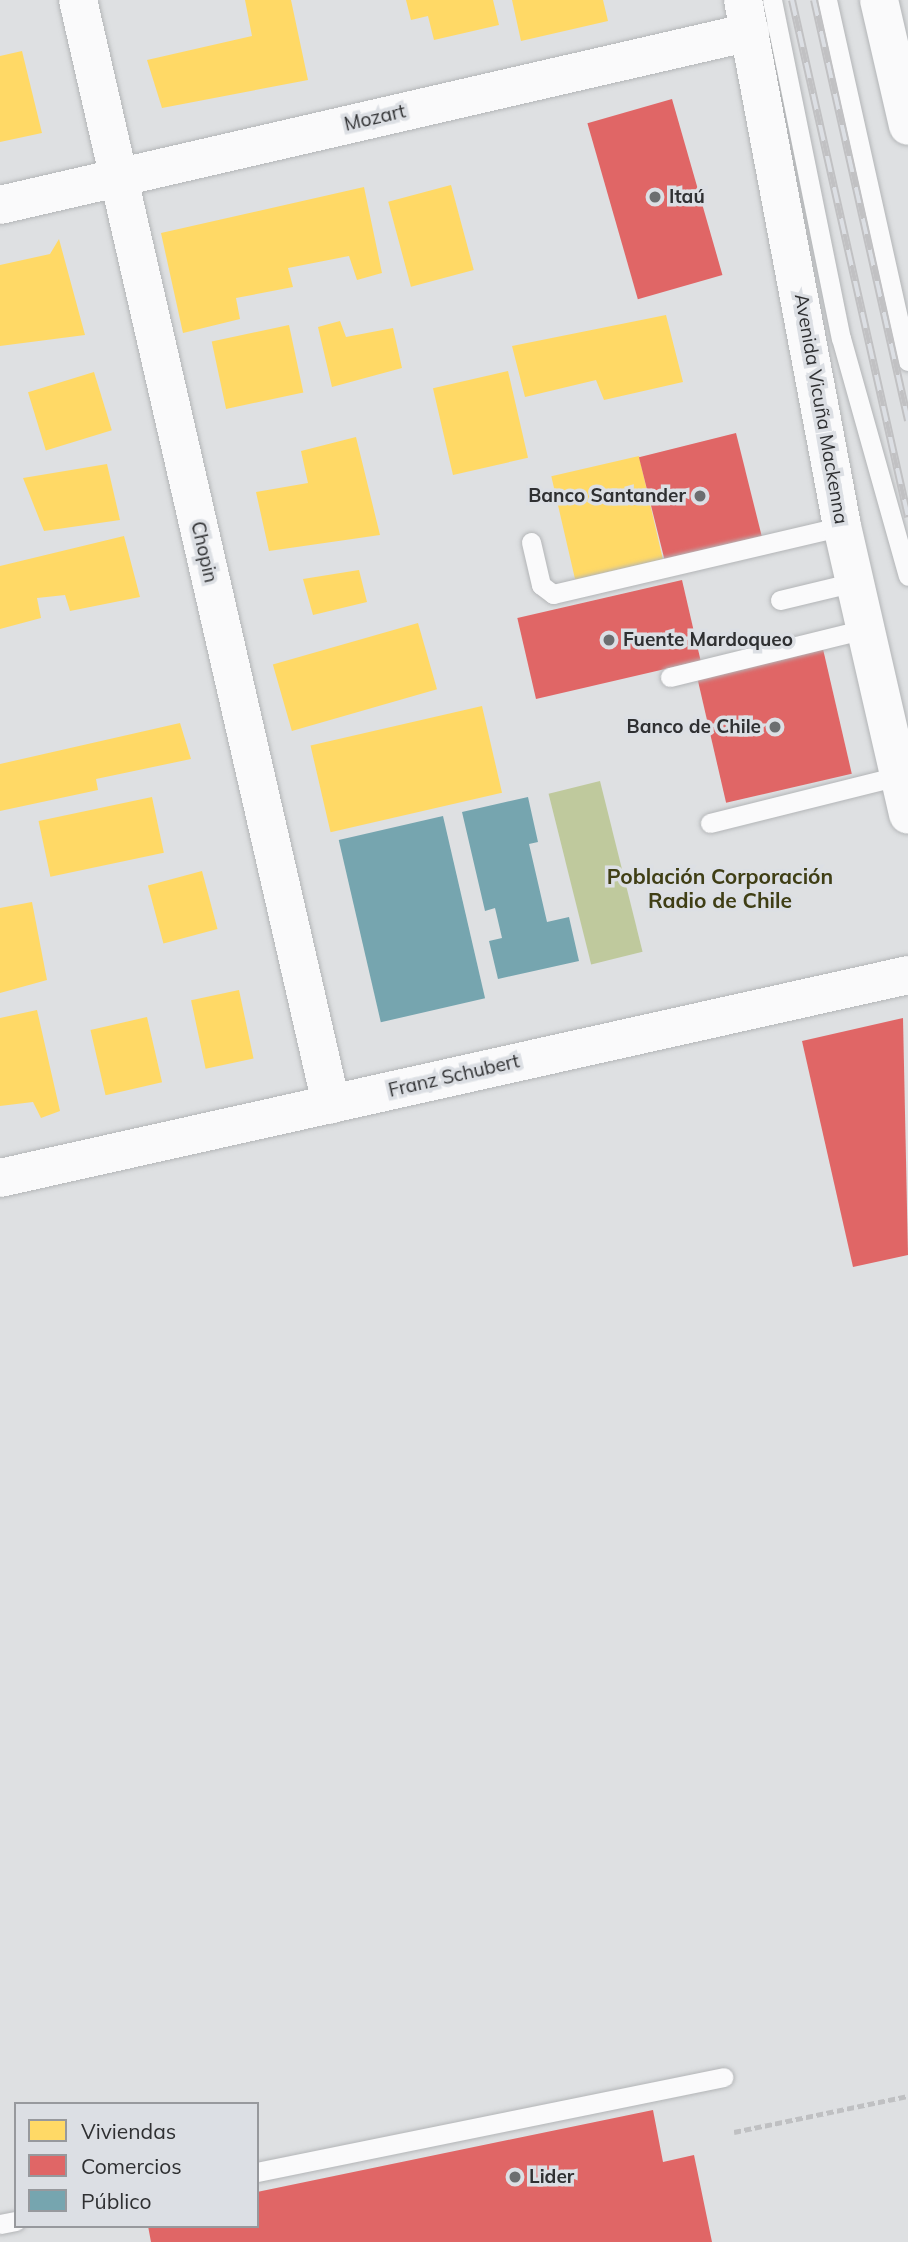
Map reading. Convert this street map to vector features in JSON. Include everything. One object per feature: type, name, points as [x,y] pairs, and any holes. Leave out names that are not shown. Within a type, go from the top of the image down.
[{"type":"street","name":"Chopin","points":[[78,0],[331,1104]]},
{"type":"street","points":[[879,0],[908,126]]},
{"type":"street","name":"Mozart","points":[[0,205],[747,16]]},
{"type":"street","name":"Avenida Vicuña Mackenna","points":[[747,16],[842,526],[908,815]]},
{"type":"street","name":"Franz Schubert","points":[[0,1178],[908,975]]},
{"type":"lane","points":[[772,0],[841,338],[908,576]]},
{"type":"lane","points":[[827,0],[908,361]]},
{"type":"lane","points":[[531,542],[541,585],[553,594],[842,526]]},
{"type":"lane","points":[[780,600],[855,582]]},
{"type":"lane","points":[[670,677],[865,629]]},
{"type":"lane","points":[[710,824],[899,776]]},
{"type":"lane","points":[[259,2172],[723,2077]]},
{"type":"path","points":[[734,2132],[908,2096]]},
{"type":"green space","points":[[600,781],[643,952],[591,965],[549,794]]},
{"type":"building: Viviendas","points":[[245,0],[291,0],[308,80],[162,108],[147,60],[252,36]]},
{"type":"building: Viviendas","points":[[406,0],[493,0],[499,25],[434,40],[428,16],[411,20]]},
{"type":"building: Viviendas","points":[[512,0],[603,0],[608,21],[521,41]]},
{"type":"building: Viviendas","points":[[22,51],[42,133],[0,142],[0,56]]},
{"type":"building: Viviendas","points":[[451,185],[474,270],[411,287],[388,202]]},
{"type":"building: Viviendas","points":[[364,187],[382,273],[357,280],[349,256],[288,268],[293,287],[236,298],[240,319],[183,333],[161,233]]},
{"type":"building: Viviendas","points":[[59,239],[85,335],[0,346],[0,265],[50,254]]},
{"type":"building: Viviendas","points":[[666,315],[683,382],[604,400],[596,380],[525,397],[512,346]]},
{"type":"building: Viviendas","points":[[340,321],[346,337],[393,328],[402,368],[332,387],[318,327]]},
{"type":"building: Viviendas","points":[[289,325],[303,392],[226,409],[212,341]]},
{"type":"building: Viviendas","points":[[508,371],[528,458],[453,475],[433,388]]},
{"type":"building: Viviendas","points":[[94,372],[112,430],[46,451],[28,392]]},
{"type":"building: Viviendas","points":[[356,437],[380,535],[269,551],[256,492],[308,483],[301,451]]},
{"type":"building: Viviendas","points":[[639,456],[663,559],[575,580],[551,476]]},
{"type":"building: Viviendas","points":[[107,464],[120,520],[44,531],[23,478]]},
{"type":"building: Viviendas","points":[[124,536],[140,597],[70,611],[65,595],[37,598],[41,618],[0,629],[0,566]]},
{"type":"building: Viviendas","points":[[359,570],[367,602],[313,615],[303,579]]},
{"type":"building: Viviendas","points":[[418,623],[437,689],[292,731],[273,665]]},
{"type":"building: Viviendas","points":[[482,706],[502,793],[331,832],[311,746]]},
{"type":"building: Viviendas","points":[[180,723],[191,759],[96,779],[98,790],[0,811],[0,764]]},
{"type":"building: Viviendas","points":[[152,797],[164,853],[50,877],[39,821]]},
{"type":"building: Viviendas","points":[[202,871],[218,929],[163,943],[148,885]]},
{"type":"building: Viviendas","points":[[32,902],[47,980],[0,993],[0,908]]},
{"type":"building: Viviendas","points":[[239,990],[254,1058],[206,1069],[191,1000]]},
{"type":"building: Viviendas","points":[[37,1010],[60,1111],[41,1118],[33,1102],[0,1106],[0,1018]]},
{"type":"building: Viviendas","points":[[147,1017],[162,1082],[106,1095],[90,1030]]},
{"type":"building: Comercios","name":"Itaú","points":[[672,99],[722,275],[638,299],[587,123]]},
{"type":"building: Comercios","name":"Banco Santander","points":[[736,433],[762,537],[665,561],[639,457]]},
{"type":"building: Comercios","name":"Fuente Mardoqueo","points":[[682,580],[701,661],[536,699],[517,618]]},
{"type":"building: Comercios","name":"Banco de Chile","points":[[823,649],[852,774],[726,803],[697,678]]},
{"type":"building: Comercios","points":[[903,1018],[908,1255],[853,1267],[802,1041]]},
{"type":"building: Comercios","name":"Lider","points":[[653,2110],[663,2162],[694,2155],[712,2242],[151,2242],[148,2228],[259,2228],[259,2192]]},
{"type":"building: Público","points":[[528,797],[538,842],[529,844],[547,922],[569,917],[579,961],[498,979],[489,941],[502,938],[495,908],[485,911],[462,812]]},
{"type":"building: Público","points":[[443,816],[485,998],[381,1022],[339,840]]},
{"type":"railway","points":[[792,0],[908,517]]},
{"type":"railway","points":[[814,0],[908,421]]},
{"type":"place","name":"Itaú","points":[[655,197]]},
{"type":"place","name":"Banco Santander","points":[[700,496]]},
{"type":"place","name":"Fuente Mardoqueo","points":[[609,640]]},
{"type":"place","name":"Banco de Chile","points":[[775,727]]},
{"type":"place","name":"Lider","points":[[515,2177]]},
{"type":"district","name":"Población Corporación Radio de Chile","points":[[720,888]]}]
